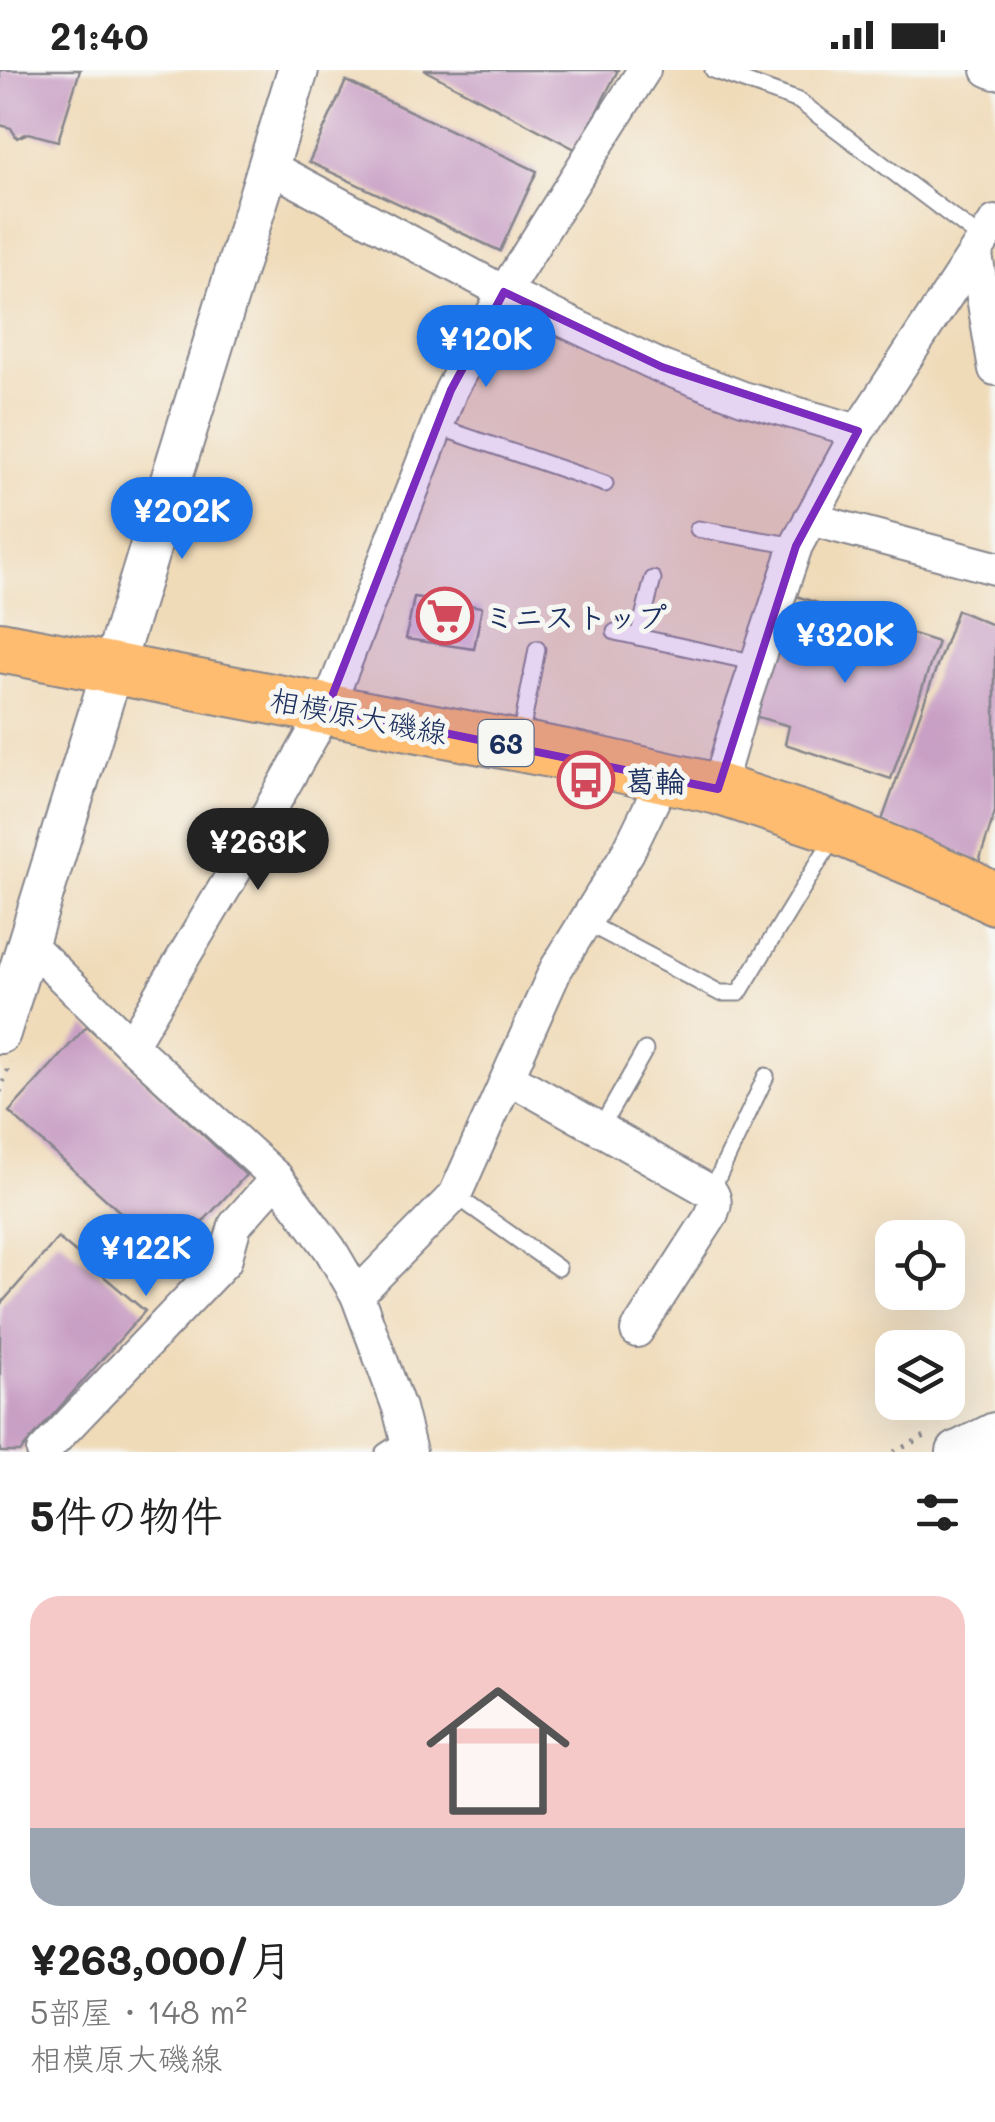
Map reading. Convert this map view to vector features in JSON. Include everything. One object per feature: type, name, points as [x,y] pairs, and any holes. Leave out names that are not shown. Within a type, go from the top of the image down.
[{"type":"main road","name":"相模原大磯線","points":[[0,648],[518,746],[718,789],[839,830],[995,898]]},
{"type":"street","points":[[0,1033],[298,70]]},
{"type":"street","points":[[132,1045],[327,709],[451,390],[504,292],[644,70]]},
{"type":"street","points":[[988,70],[995,74]]},
{"type":"street","points":[[268,166],[504,292],[662,367],[743,398],[858,431]]},
{"type":"street","points":[[987,240],[995,369]]},
{"type":"street","points":[[718,789],[803,533],[858,431],[987,240]]},
{"type":"street","points":[[803,533],[995,568]]},
{"type":"street","points":[[357,1295],[455,1195],[556,969],[628,852],[664,778]]},
{"type":"street","points":[[28,944],[277,1178],[330,1248],[357,1295],[399,1408],[400,1447]]},
{"type":"street","points":[[508,1077],[712,1192],[716,1203],[711,1216],[637,1331]]},
{"type":"street","points":[[44,1452],[225,1262],[235,1225],[277,1178]]},
{"type":"street","points":[[957,1452],[995,1432]]},
{"type":"lane","points":[[712,70],[799,101],[987,240]]},
{"type":"lane","points":[[436,426],[605,484]]},
{"type":"lane","points":[[698,530],[803,533]]},
{"type":"lane","points":[[638,637],[652,579]]},
{"type":"lane","points":[[615,632],[757,664]]},
{"type":"lane","points":[[518,746],[537,650]]},
{"type":"lane","points":[[585,922],[720,992],[739,993],[839,830]]},
{"type":"lane","points":[[600,1129],[645,1050]]},
{"type":"lane","points":[[712,1192],[766,1076]]},
{"type":"lane","points":[[455,1195],[558,1268]]},
{"type":"highlighted area","points":[[504,292],[662,367],[858,431],[796,546],[718,789],[327,709],[451,390]]},
{"type":"building","points":[[0,70],[80,70],[58,141],[28,133],[17,138],[11,128],[0,125]]},
{"type":"building","points":[[424,70],[618,70],[577,150]]},
{"type":"building","points":[[346,81],[537,171],[500,251],[309,162]]},
{"type":"building","points":[[793,595],[938,642],[891,779],[785,744],[789,726],[754,716]]},
{"type":"building","points":[[414,597],[482,607],[474,649],[406,639]]},
{"type":"building","points":[[957,610],[995,626],[995,812],[979,862],[881,823]]},
{"type":"building","points":[[87,1026],[246,1175],[170,1257],[9,1112]]},
{"type":"building","points":[[58,1238],[145,1311],[20,1452],[0,1452],[0,1305]]},
{"type":"place","name":"ミニストップ","points":[[445,616]]},
{"type":"place","name":"葛輪","points":[[586,780]]}]
